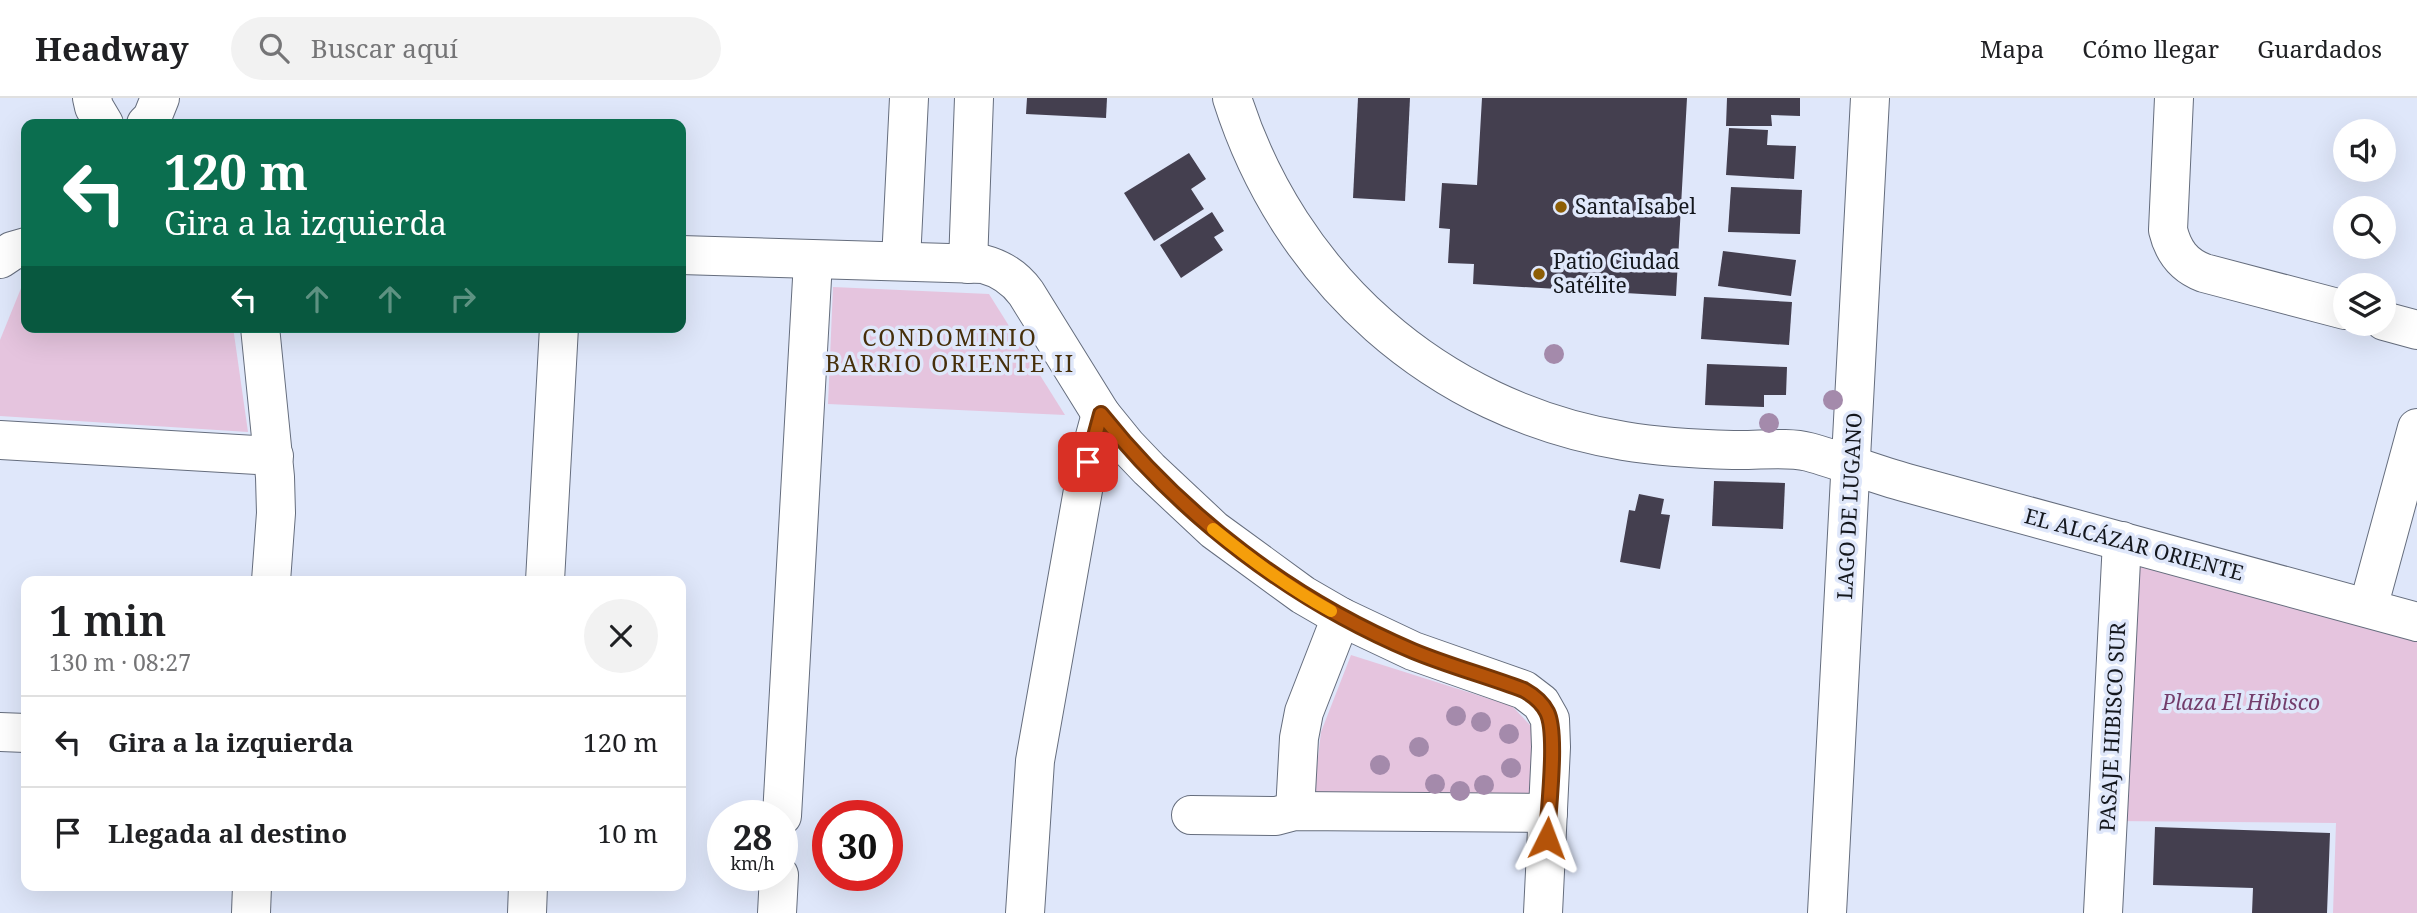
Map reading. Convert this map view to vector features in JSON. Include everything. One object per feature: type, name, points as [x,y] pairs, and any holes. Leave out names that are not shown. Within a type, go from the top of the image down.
[{"type":"street","points":[[92,98],[101,119]]},
{"type":"street","points":[[151,119],[160,98]]},
{"type":"street","points":[[901,261],[909,98]]},
{"type":"street","points":[[968,264],[974,98]]},
{"type":"street","name":"EL ALCÁZAR ORIENTE","points":[[1232,98],[1263,178],[1283,214],[1336,286],[1369,319],[1400,344],[1475,391],[1515,409],[1588,433],[1670,446],[1804,451],[1904,482],[2417,621]]},
{"type":"street","name":"LAGO DE LUGANO","points":[[1827,913],[1870,98]]},
{"type":"street","points":[[2174,98],[2168,230],[2177,254],[2193,269],[2204,273],[2333,307]]},
{"type":"street","points":[[0,260],[21,248]]},
{"type":"street","points":[[686,255],[968,264],[995,267],[1005,272],[1020,285],[1101,414],[1149,469],[1214,530],[1303,595],[1341,617],[1413,651],[1524,690],[1533,695],[1547,711],[1551,747],[1543,913]]},
{"type":"street","points":[[783,800],[813,261]]},
{"type":"street","points":[[2396,324],[2417,330]]},
{"type":"street","points":[[261,333],[274,456],[276,513],[271,576]]},
{"type":"street","points":[[545,576],[559,333]]},
{"type":"street","points":[[1025,913],[1035,761],[1088,462],[1101,414]]},
{"type":"street","points":[[2368,608],[2417,428]]},
{"type":"street","points":[[0,440],[274,456]]},
{"type":"street","name":"PASAJE HIBISCO SUR","points":[[2103,913],[2122,541]]},
{"type":"street","points":[[1295,811],[1299,738],[1304,712],[1341,617]]},
{"type":"street","points":[[0,732],[21,733]]},
{"type":"street","points":[[1191,815],[1276,816],[1295,811],[1548,813]]},
{"type":"street","points":[[251,913],[252,891]]},
{"type":"street","points":[[527,913],[528,891]]},
{"type":"street","points":[[777,913],[778,891]]},
{"type":"green space","points":[[833,287],[989,294],[1065,415],[828,404]]},
{"type":"green space","points":[[21,288],[21,333],[234,333],[248,432],[0,416],[0,340]]},
{"type":"green space","name":"Plaza El Hibisco","points":[[2130,553],[2417,629],[2417,913],[2333,913],[2336,823],[2113,821]]},
{"type":"green space","points":[[1351,655],[1512,706],[1531,726],[1534,802],[1313,800],[1321,732]]},
{"type":"building","points":[[1027,98],[1107,98],[1106,118],[1026,114]]},
{"type":"building","points":[[1358,98],[1410,98],[1405,201],[1353,198]]},
{"type":"building","name":"Santa Isabel","points":[[1482,98],[1687,98],[1676,296],[1473,284],[1474,264],[1448,263],[1450,229],[1439,228],[1442,183],[1477,185]]},
{"type":"building","points":[[1727,98],[1800,98],[1800,116],[1771,115],[1772,126],[1726,126]]},
{"type":"building","points":[[1729,128],[1768,130],[1767,145],[1796,146],[1794,179],[1726,175]]},
{"type":"building","points":[[1189,153],[1206,179],[1191,189],[1204,209],[1154,241],[1124,193]]},
{"type":"building","points":[[1731,187],[1802,190],[1800,234],[1728,232]]},
{"type":"building","points":[[1212,212],[1224,231],[1214,237],[1223,250],[1181,278],[1160,245]]},
{"type":"building","points":[[1723,251],[1796,260],[1791,296],[1718,286]]},
{"type":"building","points":[[1704,297],[1792,302],[1789,345],[1701,339]]},
{"type":"building","points":[[1707,364],[1787,367],[1786,395],[1764,395],[1764,407],[1705,405]]},
{"type":"building","points":[[1714,481],[1785,483],[1783,529],[1712,526]]},
{"type":"building","points":[[1639,494],[1664,499],[1661,514],[1670,515],[1660,569],[1620,562],[1629,510],[1635,511]]},
{"type":"building","points":[[2155,827],[2330,833],[2327,913],[2252,913],[2253,888],[2153,885]]},
{"type":"slow traffic","points":[[1213,529],[1258,564],[1331,611]]},
{"type":"place","name":"Santa Isabel","points":[[1561,207]]},
{"type":"place","name":"Patio Ciudad Satélite","points":[[1539,274]]},
{"type":"district","name":"CONDOMINIO BARRIO ORIENTE II","points":[[950,351]]},
{"type":"route","points":[[1088,462],[1101,414],[1149,469],[1214,530],[1303,595],[1341,617],[1413,651],[1533,695],[1547,711],[1550,719],[1547,838]]}]
